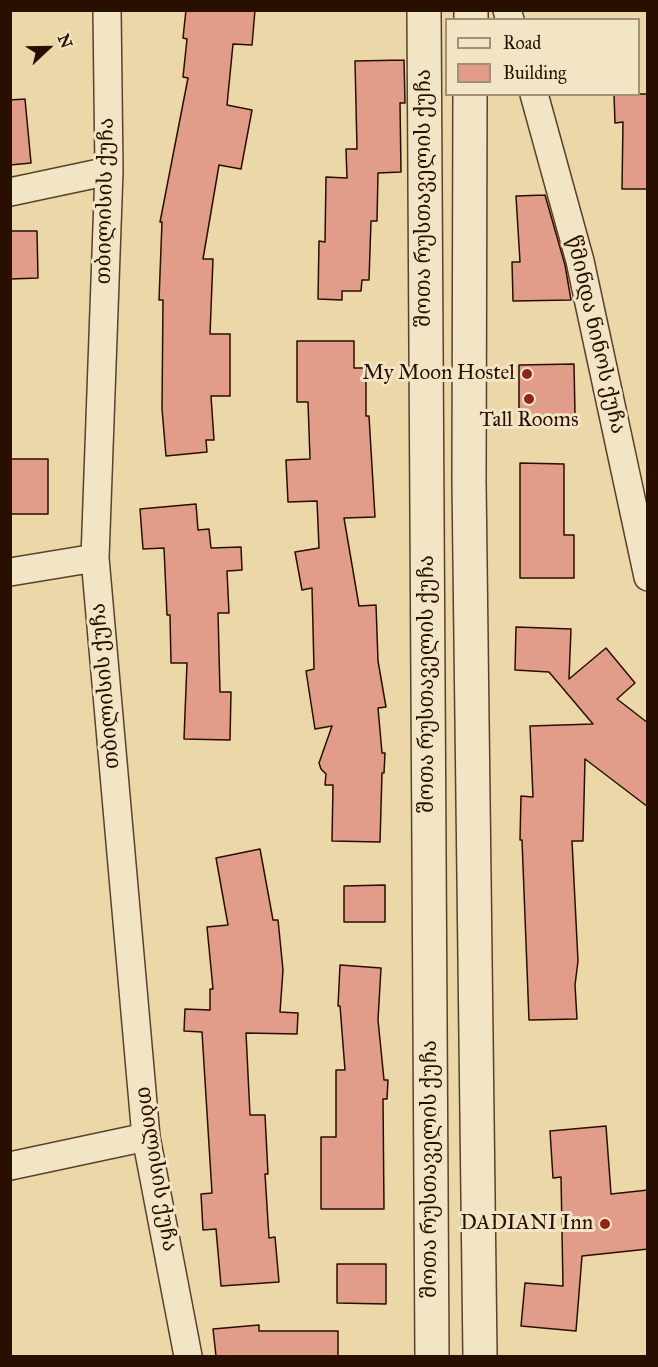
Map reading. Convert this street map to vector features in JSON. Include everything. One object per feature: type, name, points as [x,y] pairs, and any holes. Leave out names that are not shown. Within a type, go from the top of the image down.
[{"type":"street","name":"თბილისის ქუჩა","points":[[107,10],[109,171],[95,558],[146,1137],[188,1356]]},
{"type":"street","name":"შოთა რუსთაველის ქუჩა","points":[[424,10],[432,1356]]},
{"type":"street","name":"შოთა რუსთაველის ქუჩა","points":[[470,96],[468,481],[480,1356]]},
{"type":"street","name":"წმინდა ნინოს ქუჩა","points":[[535,96],[580,261],[648,577]]},
{"type":"street","points":[[10,192],[109,171]]},
{"type":"street","points":[[10,572],[95,558]]},
{"type":"street","points":[[10,1166],[146,1137]]},
{"type":"building","points":[[186,10],[255,10],[252,45],[233,44],[227,105],[252,110],[241,169],[219,165],[203,259],[213,259],[210,334],[230,334],[230,396],[211,396],[214,440],[206,440],[207,452],[166,456],[162,409],[163,300],[159,300],[162,222],[160,222],[188,78],[183,77],[187,39],[183,38]]},
{"type":"building","points":[[404,60],[405,103],[400,103],[401,172],[378,173],[377,221],[371,221],[369,280],[362,280],[361,291],[342,291],[342,300],[318,299],[319,241],[325,242],[326,177],[347,178],[346,149],[357,149],[355,61]]},
{"type":"building","points":[[648,94],[648,189],[622,189],[623,122],[615,123],[614,96]]},
{"type":"building","points":[[25,99],[31,163],[10,165],[10,100]]},
{"type":"building","points":[[545,195],[565,265],[571,300],[513,301],[512,262],[520,262],[516,196]]},
{"type":"building","points":[[10,231],[37,231],[38,278],[10,279]]},
{"type":"building","points":[[297,341],[354,341],[354,368],[366,368],[366,416],[369,416],[375,517],[344,518],[359,606],[376,605],[378,661],[386,707],[378,708],[382,753],[385,753],[384,773],[382,773],[380,842],[332,841],[333,785],[325,785],[326,774],[319,763],[332,726],[315,729],[306,671],[314,669],[312,588],[302,590],[295,552],[319,548],[317,501],[288,502],[286,460],[310,459],[308,402],[297,402]]},
{"type":"building","points":[[574,364],[575,415],[519,416],[519,365]]},
{"type":"building","points":[[10,459],[48,459],[48,514],[10,514]]},
{"type":"building","points":[[520,463],[564,464],[564,535],[574,535],[574,578],[520,578]]},
{"type":"building","points":[[196,504],[198,530],[209,529],[211,548],[241,547],[242,570],[227,571],[229,613],[218,613],[220,692],[231,692],[230,740],[184,739],[187,663],[171,663],[170,615],[167,615],[164,548],[143,549],[140,509]]},
{"type":"building","points":[[516,627],[571,629],[569,679],[606,648],[635,683],[617,699],[648,723],[648,807],[585,759],[583,841],[572,841],[578,961],[575,985],[577,1019],[529,1020],[522,840],[520,840],[521,796],[533,797],[530,726],[593,724],[549,672],[515,670]]},
{"type":"building","points":[[260,849],[273,920],[278,920],[283,970],[280,1012],[298,1013],[297,1034],[246,1033],[250,1115],[265,1115],[268,1174],[265,1174],[269,1238],[275,1237],[279,1282],[221,1286],[216,1229],[203,1230],[201,1194],[212,1193],[202,1032],[184,1031],[185,1009],[210,1010],[210,989],[213,989],[207,927],[228,925],[216,858]]},
{"type":"building","points":[[385,885],[385,922],[344,922],[344,886]]},
{"type":"building","points":[[340,965],[381,968],[378,1020],[384,1080],[388,1080],[387,1099],[383,1099],[384,1209],[321,1209],[321,1137],[336,1137],[336,1070],[345,1070],[340,1006],[338,1006]]},
{"type":"building","points":[[606,1126],[611,1194],[648,1190],[648,1249],[582,1256],[576,1331],[521,1326],[525,1283],[563,1286],[561,1177],[553,1178],[550,1131]]},
{"type":"building","points":[[337,1264],[386,1264],[386,1304],[337,1303]]},
{"type":"building","points":[[259,1325],[259,1331],[338,1331],[338,1356],[216,1356],[213,1329]]},
{"type":"place","name":"My Moon Hostel","points":[[527,374]]},
{"type":"place","name":"Tall Rooms","points":[[529,399]]},
{"type":"place","name":"DADIANI Inn","points":[[605,1224]]}]
